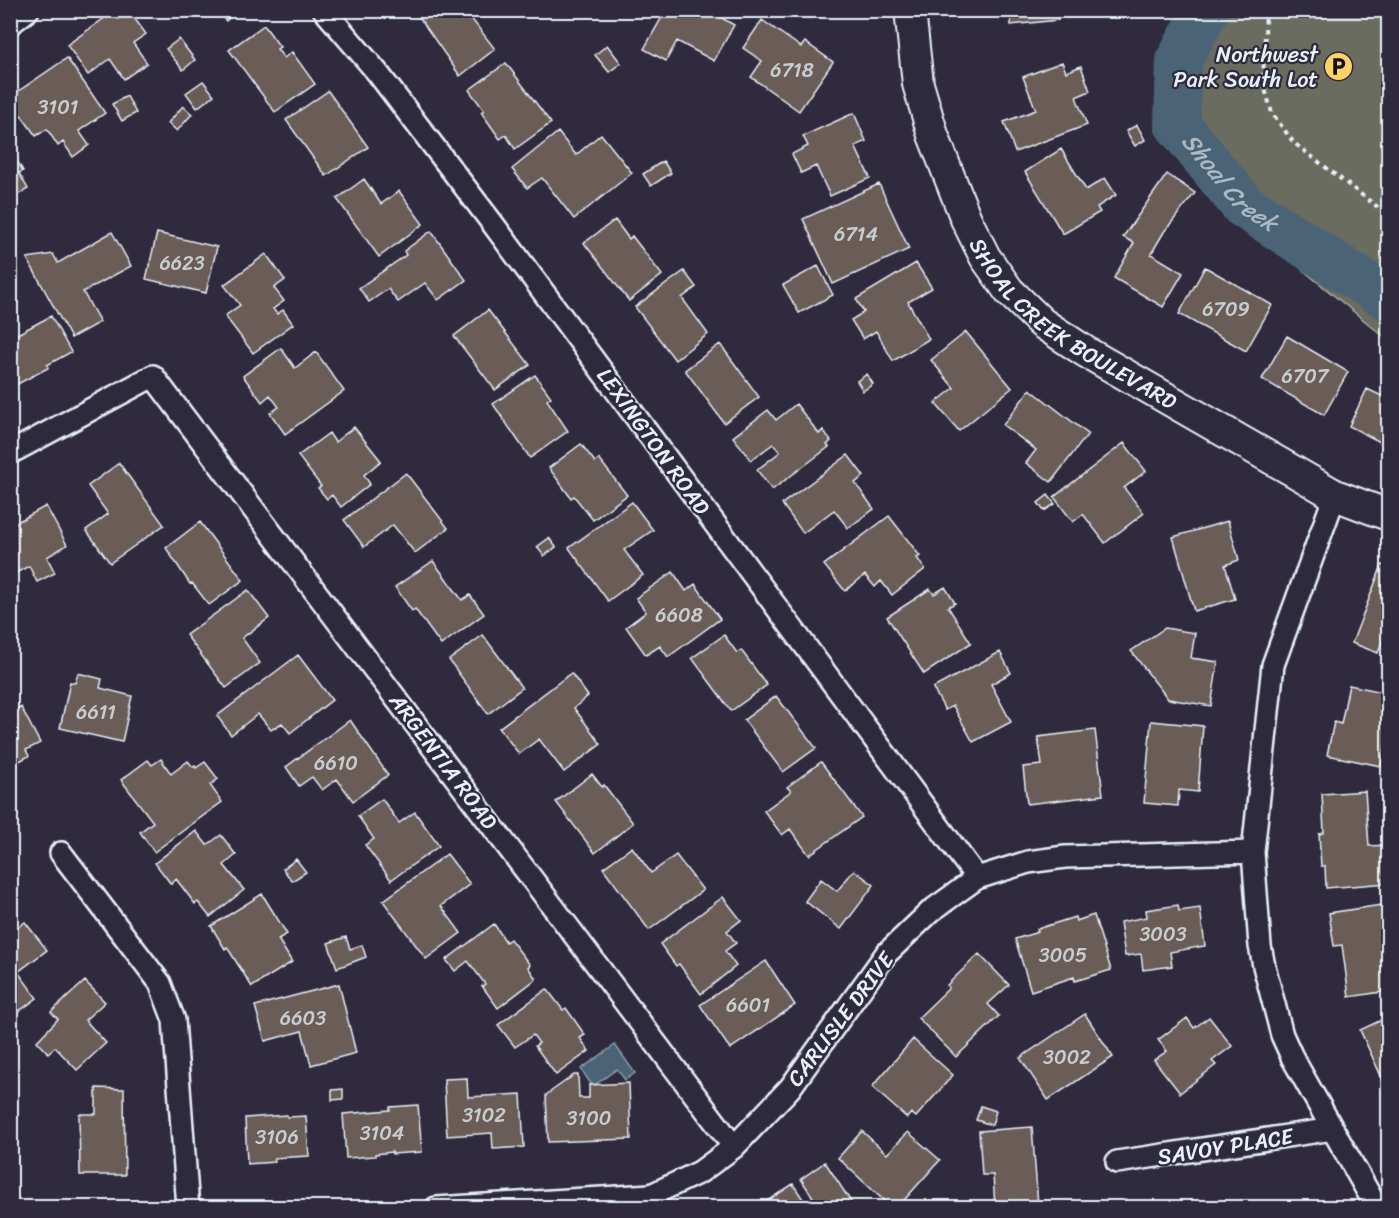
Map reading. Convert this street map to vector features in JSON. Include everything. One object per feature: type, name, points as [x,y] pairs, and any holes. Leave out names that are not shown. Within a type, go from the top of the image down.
[{"type":"street","points":[[10,24],[28,10]]},
{"type":"street","name":"LEXINGTON ROAD","points":[[324,10],[377,72],[493,224],[977,878]]},
{"type":"street","name":"SHOAL CREEK BOULEVARD","points":[[910,10],[918,84],[933,135],[966,219],[980,247],[1009,291],[1042,323],[1086,352],[1335,495],[1389,514]]},
{"type":"street","name":"ARGENTIA ROAD","points":[[10,453],[153,376],[734,1147]]},
{"type":"street","points":[[1335,495],[1273,665],[1253,852],[1260,946],[1274,1011],[1292,1057],[1377,1208]]},
{"type":"street","points":[[61,852],[160,983],[174,1020],[188,1208]]},
{"type":"street","name":"CARLISLE DRIVE","points":[[436,1208],[651,1194],[700,1172],[734,1147],[790,1088],[886,954],[931,911],[977,878],[1028,862],[1065,857],[1253,852]]},
{"type":"street","name":"SAVOY PLACE","points":[[1117,1162],[1333,1129]]},
{"type":"path","points":[[1266,10],[1263,82],[1272,113],[1294,142],[1389,215]]},
{"type":"green space","points":[[1180,11],[1388,11],[1388,340],[1224,205],[1156,101]]},
{"type":"water","points":[[615,1045],[635,1073],[625,1080],[617,1069],[596,1084],[591,1084],[581,1069]]},
{"type":"building","points":[[216,10],[238,10],[226,21]]},
{"type":"building","points":[[428,10],[459,10],[463,16],[467,13],[495,49],[460,76],[419,17]]},
{"type":"building","points":[[666,10],[708,10],[734,25],[714,61],[677,41],[666,61],[644,49]]},
{"type":"building","points":[[1010,10],[1057,10],[1058,20],[1011,25]]},
{"type":"building","points":[[129,11],[146,34],[133,43],[147,63],[124,79],[110,59],[88,75],[67,45],[113,12],[118,19]]},
{"type":"building","points":[[762,20],[801,47],[805,42],[833,62],[799,111],[751,77],[762,61],[743,48]]},
{"type":"building","points":[[264,25],[280,47],[277,49],[284,58],[292,52],[315,84],[275,112],[229,50]]},
{"type":"building","points":[[179,39],[195,60],[183,70],[166,49]]},
{"type":"building","points":[[607,45],[621,63],[609,72],[595,55]]},
{"type":"building","points":[[67,58],[105,113],[79,131],[89,145],[73,157],[63,142],[58,146],[47,129],[36,136],[10,100],[10,97]]},
{"type":"building","points":[[1062,62],[1066,72],[1081,66],[1090,91],[1076,97],[1087,125],[1015,152],[1004,122],[1036,110],[1023,77]]},
{"type":"building","points":[[506,63],[551,123],[515,149],[506,135],[500,139],[481,112],[484,110],[469,90]]},
{"type":"building","points":[[203,81],[214,95],[197,108],[186,93]]},
{"type":"building","points":[[328,91],[368,147],[326,176],[286,120]]},
{"type":"building","points":[[127,96],[136,113],[122,121],[112,104]]},
{"type":"building","points":[[183,106],[192,114],[177,131],[168,123]]},
{"type":"building","points":[[854,113],[866,141],[855,146],[870,178],[830,196],[816,166],[801,173],[792,154],[808,146],[803,136]]},
{"type":"building","points":[[1137,125],[1145,140],[1135,146],[1126,131]]},
{"type":"building","points":[[558,132],[576,155],[601,134],[632,173],[574,219],[542,178],[527,188],[512,169]]},
{"type":"building","points":[[10,149],[23,171],[19,173],[28,189],[10,199]]},
{"type":"building","points":[[1061,149],[1086,190],[1105,178],[1116,195],[1097,207],[1100,212],[1063,234],[1025,172]]},
{"type":"building","points":[[663,161],[671,173],[651,186],[643,174]]},
{"type":"building","points":[[1167,174],[1195,193],[1164,232],[1151,254],[1183,273],[1163,307],[1114,278],[1134,243],[1123,237]]},
{"type":"building","points":[[364,179],[381,204],[399,191],[423,224],[379,257],[337,199]]},
{"type":"building","points":[[879,184],[909,249],[833,284],[803,219]]},
{"type":"building","points":[[615,220],[629,239],[632,236],[662,275],[629,301],[584,243]]},
{"type":"building","points":[[431,231],[466,280],[438,300],[425,283],[398,302],[388,289],[369,302],[359,288],[406,255],[404,251]]},
{"type":"building","points":[[112,232],[131,266],[83,292],[100,322],[71,338],[27,258],[53,254],[58,263]]},
{"type":"building","points":[[157,233],[217,247],[206,293],[146,279]]},
{"type":"building","points":[[266,254],[285,280],[274,288],[284,301],[273,309],[277,314],[283,310],[293,324],[253,353],[225,316],[240,305],[224,285]]},
{"type":"building","points":[[916,263],[932,288],[908,302],[929,339],[893,361],[876,331],[863,339],[851,320],[864,312],[856,299]]},
{"type":"building","points":[[818,266],[833,295],[799,313],[783,285]]},
{"type":"building","points":[[1205,267],[1272,305],[1246,351],[1179,314]]},
{"type":"building","points":[[684,271],[696,287],[682,298],[708,334],[675,360],[635,307]]},
{"type":"building","points":[[488,310],[530,365],[495,390],[454,336]]},
{"type":"building","points":[[51,316],[71,352],[47,365],[48,368],[10,388],[10,338]]},
{"type":"building","points":[[966,332],[1012,388],[959,431],[935,403],[954,388],[931,360]]},
{"type":"building","points":[[1287,336],[1348,372],[1324,415],[1262,379]]},
{"type":"building","points":[[720,344],[759,397],[724,423],[685,370]]},
{"type":"building","points":[[281,348],[295,368],[316,352],[344,391],[285,434],[270,413],[279,407],[270,395],[262,402],[243,376]]},
{"type":"building","points":[[867,374],[873,384],[863,391],[857,381]]},
{"type":"building","points":[[535,375],[551,397],[547,400],[568,431],[530,458],[493,404]]},
{"type":"building","points":[[1388,388],[1388,446],[1349,426],[1367,389],[1384,397]]},
{"type":"building","points":[[1030,389],[1088,434],[1051,482],[1026,463],[1036,450],[1003,425]]},
{"type":"building","points":[[796,404],[819,434],[823,430],[831,441],[827,445],[829,447],[772,490],[757,470],[780,452],[773,444],[751,460],[733,437],[768,410],[776,420]]},
{"type":"building","points":[[354,427],[381,461],[364,475],[370,484],[341,507],[332,495],[327,499],[318,488],[321,486],[298,456],[329,433],[335,442]]},
{"type":"building","points":[[1124,443],[1146,471],[1124,488],[1144,513],[1105,543],[1083,514],[1073,522],[1054,497]]},
{"type":"building","points":[[581,444],[595,462],[599,459],[627,495],[593,520],[574,496],[571,498],[549,468]]},
{"type":"building","points":[[848,455],[864,476],[855,483],[874,509],[848,528],[834,510],[803,533],[782,504]]},
{"type":"building","points":[[119,463],[164,525],[110,563],[86,530],[108,514],[88,486]]},
{"type":"building","points":[[406,473],[448,528],[415,553],[393,525],[364,547],[344,520]]},
{"type":"building","points":[[1048,495],[1055,504],[1044,511],[1038,503]]},
{"type":"building","points":[[632,502],[653,530],[624,550],[643,575],[608,601],[569,548]]},
{"type":"building","points":[[46,506],[67,545],[47,557],[55,573],[37,582],[29,566],[10,576],[10,526]]},
{"type":"building","points":[[889,516],[920,556],[917,558],[925,569],[892,595],[881,581],[875,587],[865,575],[845,591],[824,565]]},
{"type":"building","points":[[1228,521],[1239,560],[1225,565],[1235,599],[1194,611],[1173,537]]},
{"type":"building","points":[[200,522],[243,580],[209,605],[192,583],[190,584],[166,548]]},
{"type":"building","points":[[549,538],[556,547],[544,556],[537,547]]},
{"type":"building","points":[[433,561],[462,600],[470,595],[484,614],[441,645],[415,609],[412,611],[395,587]]},
{"type":"building","points":[[1382,565],[1388,567],[1388,625],[1378,653],[1352,643]]},
{"type":"building","points":[[673,572],[686,591],[695,584],[720,619],[668,657],[660,646],[646,655],[626,627],[646,612],[636,598]]},
{"type":"building","points":[[945,587],[955,603],[948,607],[971,643],[924,674],[887,617],[930,589],[934,594]]},
{"type":"building","points":[[248,590],[269,618],[242,638],[260,663],[226,688],[186,635]]},
{"type":"building","points":[[1165,628],[1195,633],[1191,658],[1218,662],[1211,706],[1168,699],[1131,651]]},
{"type":"building","points":[[483,635],[522,688],[488,714],[449,660]]},
{"type":"building","points":[[724,635],[737,653],[741,650],[767,685],[731,711],[692,658]]},
{"type":"building","points":[[1000,652],[1011,673],[991,684],[1011,722],[973,742],[953,706],[945,710],[933,688]]},
{"type":"building","points":[[298,655],[332,700],[290,733],[282,723],[271,730],[258,714],[231,735],[217,716]]},
{"type":"building","points":[[78,673],[102,679],[100,688],[132,696],[122,742],[60,728],[70,682],[75,683]]},
{"type":"building","points":[[571,673],[588,696],[574,708],[601,744],[564,772],[539,739],[519,754],[499,728]]},
{"type":"building","points":[[1349,685],[1388,693],[1388,735],[1381,766],[1327,755],[1334,722],[1341,724]]},
{"type":"building","points":[[776,696],[816,748],[783,772],[744,720]]},
{"type":"building","points":[[21,707],[40,743],[26,750],[29,756],[10,766],[10,712]]},
{"type":"building","points":[[350,720],[388,775],[353,801],[337,779],[322,790],[312,777],[299,786],[286,767]]},
{"type":"building","points":[[1151,721],[1203,726],[1198,792],[1179,790],[1178,806],[1144,803]]},
{"type":"building","points":[[1095,730],[1103,795],[1027,804],[1023,767],[1042,765],[1038,737]]},
{"type":"building","points":[[161,759],[171,774],[188,761],[196,768],[205,762],[218,779],[210,785],[222,802],[154,852],[140,832],[153,822],[121,780],[148,760],[152,765]]},
{"type":"building","points":[[821,762],[862,817],[809,855],[790,829],[782,835],[764,811],[791,791],[787,787]]},
{"type":"building","points":[[592,774],[602,787],[604,785],[633,823],[595,853],[556,802]]},
{"type":"building","points":[[1365,791],[1369,846],[1388,845],[1388,883],[1326,888],[1325,866],[1321,866],[1319,834],[1324,833],[1322,794]]},
{"type":"building","points":[[382,799],[399,823],[415,812],[439,846],[391,880],[365,845],[374,839],[358,816]]},
{"type":"building","points":[[196,831],[207,845],[221,835],[236,855],[224,865],[244,890],[210,917],[198,902],[195,904],[176,879],[171,884],[155,863]]},
{"type":"building","points":[[632,847],[651,873],[676,855],[703,890],[649,930],[603,868]]},
{"type":"building","points":[[447,854],[470,884],[441,906],[461,933],[426,959],[383,901]]},
{"type":"building","points":[[296,859],[306,872],[292,881],[283,869]]},
{"type":"building","points":[[854,870],[874,885],[841,929],[805,901],[821,879],[837,891]]},
{"type":"building","points":[[262,894],[287,934],[278,939],[292,962],[252,987],[211,926]]},
{"type":"building","points":[[723,897],[741,920],[727,931],[736,943],[725,951],[736,966],[701,994],[679,964],[676,966],[660,944]]},
{"type":"building","points":[[1388,904],[1388,991],[1349,997],[1342,945],[1334,946],[1329,913]]},
{"type":"building","points":[[1178,905],[1179,911],[1200,908],[1205,946],[1170,952],[1172,966],[1143,970],[1141,954],[1125,956],[1120,922],[1147,917],[1146,910]]},
{"type":"building","points":[[1094,915],[1111,970],[1075,981],[1074,977],[1031,991],[1015,939],[1038,932],[1037,929],[1075,917],[1076,921]]},
{"type":"building","points":[[25,922],[47,950],[18,972],[37,998],[10,1018],[10,933]]},
{"type":"building","points":[[494,924],[506,942],[510,939],[530,965],[528,967],[536,979],[498,1008],[482,986],[485,984],[468,961],[455,971],[446,960]]},
{"type":"building","points":[[346,937],[350,949],[362,945],[366,957],[337,968],[328,943]]},
{"type":"building","points":[[979,954],[1009,985],[988,1004],[999,1016],[956,1057],[918,1018]]},
{"type":"building","points":[[766,961],[795,1005],[730,1049],[700,1005]]},
{"type":"building","points":[[85,981],[105,1002],[85,1020],[106,1043],[77,1070],[55,1047],[48,1053],[37,1041],[58,1019],[51,1012]]},
{"type":"building","points":[[339,984],[356,1053],[311,1065],[302,1031],[265,1041],[255,1006]]},
{"type":"building","points":[[547,989],[563,1010],[566,1008],[585,1035],[580,1038],[589,1051],[556,1075],[535,1046],[539,1043],[533,1035],[515,1047],[498,1025]]},
{"type":"building","points":[[1085,1014],[1113,1057],[1048,1100],[1020,1058]]},
{"type":"building","points":[[1209,1017],[1232,1046],[1212,1061],[1216,1065],[1180,1093],[1154,1060],[1167,1051],[1158,1040],[1187,1018],[1194,1028]]},
{"type":"building","points":[[1388,1017],[1388,1088],[1387,1089],[1360,1030]]},
{"type":"building","points":[[913,1039],[953,1075],[916,1117],[911,1113],[907,1118],[872,1087]]},
{"type":"building","points":[[574,1075],[578,1075],[579,1098],[589,1098],[589,1085],[629,1083],[631,1139],[548,1142],[546,1095]]},
{"type":"building","points":[[467,1078],[468,1097],[521,1094],[524,1147],[493,1149],[492,1133],[447,1136],[444,1079]]},
{"type":"building","points":[[96,1088],[124,1089],[125,1175],[80,1175],[79,1114],[96,1114]]},
{"type":"building","points":[[343,1089],[343,1099],[332,1100],[332,1090]]},
{"type":"building","points":[[418,1105],[422,1152],[392,1154],[392,1152],[346,1158],[343,1114]]},
{"type":"building","points":[[981,1106],[996,1111],[992,1125],[976,1120]]},
{"type":"building","points":[[287,1115],[287,1117],[306,1116],[309,1156],[274,1158],[275,1162],[247,1164],[245,1118]]},
{"type":"building","points":[[1032,1127],[1038,1205],[995,1208],[993,1175],[982,1175],[979,1131]]},
{"type":"building","points":[[862,1131],[887,1154],[908,1132],[940,1160],[897,1208],[892,1208],[838,1158]]},
{"type":"building","points":[[825,1162],[855,1208],[771,1208],[767,1201],[793,1184],[808,1207],[816,1202],[801,1179]]},
{"type":"waterway","name":"Shoal Creek","points":[[1206,10],[1179,60],[1177,124],[1243,205],[1388,298]]},
{"type":"place","name":"Northwest Park South Lot","points":[[1339,67]]}]
